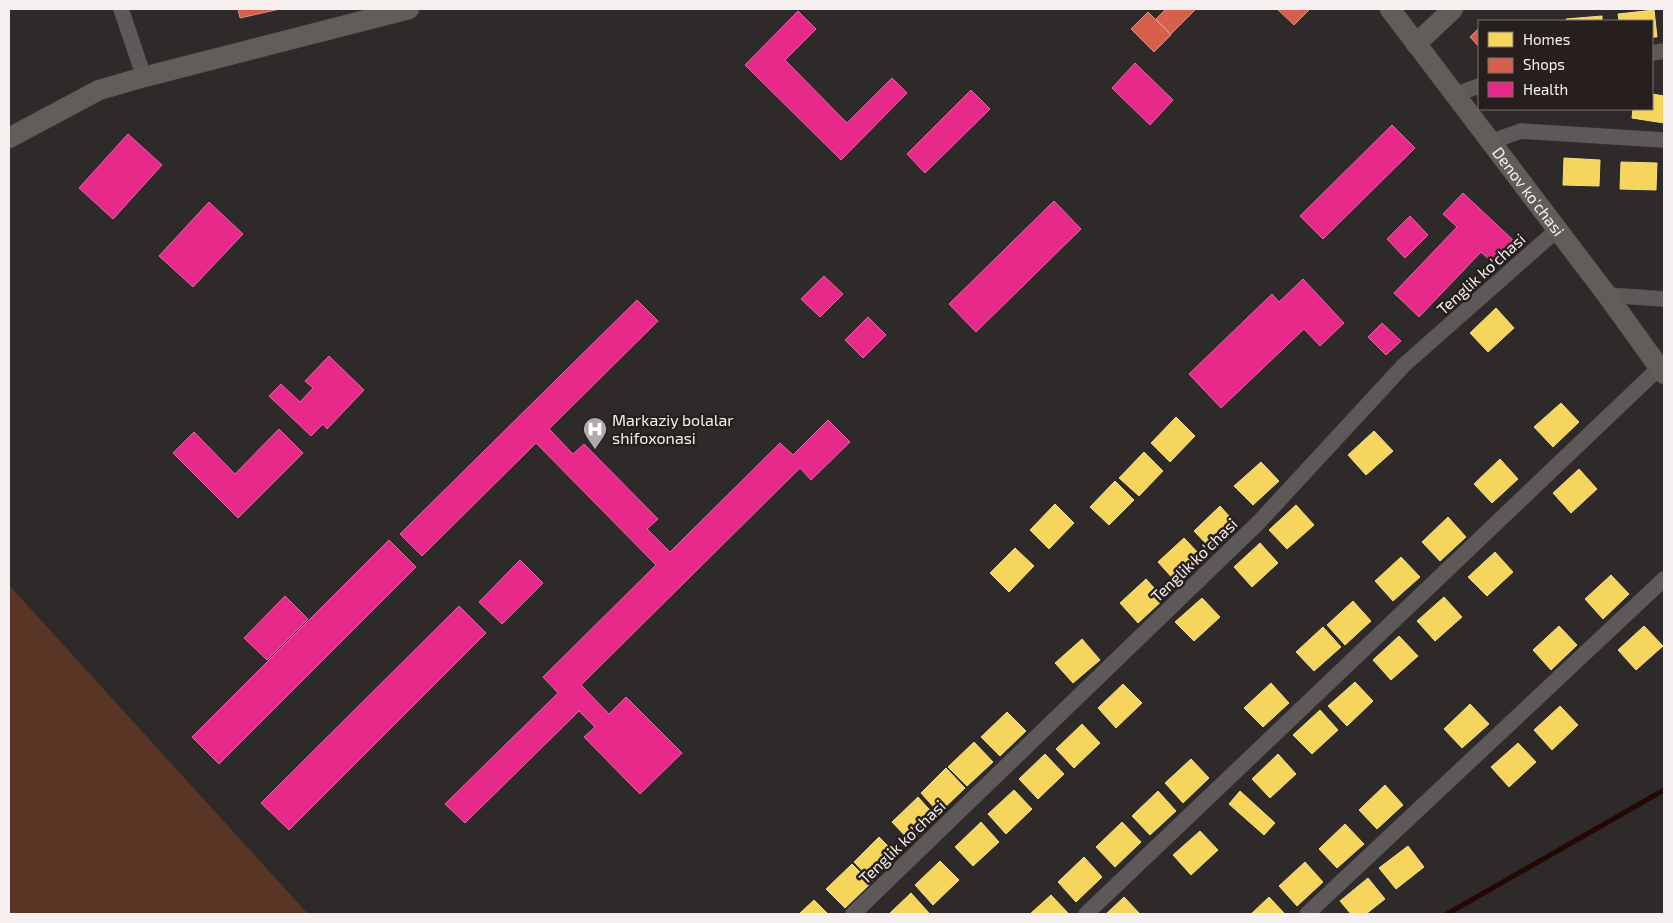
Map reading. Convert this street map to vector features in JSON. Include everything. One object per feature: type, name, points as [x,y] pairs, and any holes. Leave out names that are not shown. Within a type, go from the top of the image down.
[{"type":"street","points":[[121,9],[144,77]]},
{"type":"street","points":[[9,138],[99,90],[409,9]]},
{"type":"street","name":"Denov ko'chasi","points":[[1390,9],[1607,295],[1662,371]]},
{"type":"street","points":[[1416,44],[1452,9]]},
{"type":"street","points":[[1454,95],[1478,86]]},
{"type":"street","points":[[1490,142],[1521,131],[1664,140]]},
{"type":"street","name":"Tenglik ko'chasi","points":[[853,914],[1259,522],[1404,365],[1556,230]]},
{"type":"street","points":[[1607,295],[1664,299]]},
{"type":"street","points":[[1086,914],[1662,371]]},
{"type":"street","points":[[1307,914],[1664,579]]},
{"type":"shaded area","points":[[9,585],[308,914],[9,914]]},
{"type":"building: Homes","points":[[1654,10],[1657,37],[1653,37],[1653,20],[1619,20],[1618,14]]},
{"type":"building: Homes","points":[[1602,16],[1602,20],[1566,19]]},
{"type":"building: Homes","points":[[1653,94],[1664,96],[1664,123],[1632,118],[1633,110],[1653,110]]},
{"type":"building: Homes","points":[[1564,158],[1600,160],[1599,186],[1563,185]]},
{"type":"building: Homes","points":[[1621,162],[1657,163],[1656,190],[1620,189]]},
{"type":"building: Homes","points":[[1496,308],[1514,328],[1488,352],[1470,333]]},
{"type":"building: Homes","points":[[1561,403],[1579,422],[1553,447],[1534,427]]},
{"type":"building: Homes","points":[[1176,417],[1195,436],[1170,462],[1151,443]]},
{"type":"building: Homes","points":[[1374,431],[1393,451],[1366,475],[1348,455]]},
{"type":"building: Homes","points":[[1144,452],[1163,471],[1139,496],[1119,478]]},
{"type":"building: Homes","points":[[1500,459],[1518,479],[1492,503],[1474,484]]},
{"type":"building: Homes","points":[[1261,462],[1279,481],[1253,505],[1234,486]]},
{"type":"building: Homes","points":[[1579,469],[1597,489],[1571,513],[1553,493]]},
{"type":"building: Homes","points":[[1115,481],[1134,500],[1109,525],[1090,507]]},
{"type":"building: Homes","points":[[1055,504],[1074,523],[1049,549],[1030,530]]},
{"type":"building: Homes","points":[[1296,505],[1314,525],[1287,549],[1269,530]]},
{"type":"building: Homes","points":[[1220,506],[1238,526],[1212,550],[1194,531]]},
{"type":"building: Homes","points":[[1448,517],[1466,537],[1440,561],[1422,542]]},
{"type":"building: Homes","points":[[1184,538],[1202,557],[1176,582],[1158,562]]},
{"type":"building: Homes","points":[[1260,543],[1278,563],[1252,587],[1234,567]]},
{"type":"building: Homes","points":[[1015,548],[1034,566],[1009,592],[990,573]]},
{"type":"building: Homes","points":[[1495,552],[1513,572],[1487,596],[1468,577]]},
{"type":"building: Homes","points":[[1401,557],[1420,577],[1393,601],[1375,581]]},
{"type":"building: Homes","points":[[1611,575],[1629,594],[1603,619],[1585,599]]},
{"type":"building: Homes","points":[[1146,579],[1164,599],[1138,623],[1120,603]]},
{"type":"building: Homes","points":[[1444,597],[1462,617],[1435,641],[1417,621]]},
{"type":"building: Homes","points":[[1202,598],[1220,617],[1194,641],[1175,622]]},
{"type":"building: Homes","points":[[1353,601],[1371,621],[1345,645],[1327,625]]},
{"type":"building: Homes","points":[[1559,626],[1577,645],[1551,670],[1533,650]]},
{"type":"building: Homes","points":[[1644,626],[1663,646],[1636,670],[1618,650]]},
{"type":"building: Homes","points":[[1323,627],[1341,647],[1314,671],[1296,652]]},
{"type":"building: Homes","points":[[1399,636],[1418,656],[1391,680],[1373,660]]},
{"type":"building: Homes","points":[[1082,639],[1100,660],[1073,683],[1055,663]]},
{"type":"building: Homes","points":[[1355,682],[1373,701],[1347,726],[1328,706]]},
{"type":"building: Homes","points":[[1271,683],[1289,703],[1263,727],[1244,708]]},
{"type":"building: Homes","points":[[1123,684],[1142,703],[1116,728],[1098,708]]},
{"type":"building: Homes","points":[[1470,704],[1489,724],[1462,748],[1444,729]]},
{"type":"building: Homes","points":[[1560,706],[1578,725],[1552,750],[1534,730]]},
{"type":"building: Homes","points":[[1320,710],[1338,730],[1312,754],[1293,735]]},
{"type":"building: Homes","points":[[1007,712],[1026,731],[1000,756],[981,737]]},
{"type":"building: Homes","points":[[1082,724],[1100,743],[1074,768],[1056,749]]},
{"type":"building: Homes","points":[[974,742],[993,762],[967,786],[948,767]]},
{"type":"building: Homes","points":[[1518,743],[1536,762],[1509,787],[1491,767]]},
{"type":"building: Homes","points":[[1045,754],[1064,774],[1038,799],[1019,779]]},
{"type":"building: Homes","points":[[1278,754],[1296,774],[1270,798],[1252,779]]},
{"type":"building: Homes","points":[[1191,759],[1209,778],[1183,803],[1165,783]]},
{"type":"building: Homes","points":[[946,768],[965,788],[939,813],[921,793]]},
{"type":"building: Homes","points":[[1385,785],[1403,805],[1377,829],[1359,810]]},
{"type":"building: Homes","points":[[1014,790],[1032,809],[1006,834],[988,814]]},
{"type":"building: Homes","points":[[1158,791],[1176,811],[1150,835],[1132,816]]},
{"type":"building: Homes","points":[[1240,791],[1275,823],[1264,835],[1229,804]]},
{"type":"building: Homes","points":[[918,797],[936,817],[910,841],[892,822]]},
{"type":"building: Homes","points":[[981,822],[999,842],[973,866],[955,847]]},
{"type":"building: Homes","points":[[1122,822],[1141,842],[1115,867],[1096,847]]},
{"type":"building: Homes","points":[[1345,824],[1364,844],[1337,868],[1319,849]]},
{"type":"building: Homes","points":[[1200,831],[1218,850],[1191,875],[1173,855]]},
{"type":"building: Homes","points":[[879,837],[898,856],[872,881],[854,862]]},
{"type":"building: Homes","points":[[1408,846],[1424,867],[1396,889],[1379,868]]},
{"type":"building: Homes","points":[[1084,857],[1102,877],[1076,902],[1058,882]]},
{"type":"building: Homes","points":[[940,861],[959,880],[933,905],[915,885]]},
{"type":"building: Homes","points":[[1305,862],[1323,882],[1297,906],[1279,886]]},
{"type":"building: Homes","points":[[852,864],[871,883],[845,908],[826,889]]},
{"type":"building: Homes","points":[[1368,878],[1385,899],[1366,914],[1351,914],[1340,901]]},
{"type":"building: Homes","points":[[911,893],[929,913],[889,914]]},
{"type":"building: Homes","points":[[1051,895],[1069,914],[1030,914]]},
{"type":"building: Homes","points":[[1124,897],[1140,914],[1106,914]]},
{"type":"building: Homes","points":[[1269,897],[1285,914],[1251,914]]},
{"type":"building: Homes","points":[[814,900],[828,914],[799,914]]},
{"type":"building: Shops","points":[[238,9],[280,9],[240,18]]},
{"type":"building: Shops","points":[[1166,9],[1195,10],[1171,34],[1156,19]]},
{"type":"building: Shops","points":[[1277,9],[1310,9],[1294,25]]},
{"type":"building: Shops","points":[[1148,12],[1171,35],[1154,52],[1131,29]]},
{"type":"building: Shops","points":[[1478,29],[1478,46],[1470,37]]},
{"type":"building: Health","points":[[798,11],[816,29],[785,60],[847,123],[892,78],[907,93],[841,160],[745,65]]},
{"type":"building: Health","points":[[1135,63],[1173,100],[1150,125],[1112,88]]},
{"type":"building: Health","points":[[971,90],[990,109],[925,173],[907,154]]},
{"type":"building: Health","points":[[1392,125],[1415,148],[1323,239],[1300,216]]},
{"type":"building: Health","points":[[128,134],[162,165],[113,219],[79,188]]},
{"type":"building: Health","points":[[1463,193],[1513,240],[1492,262],[1481,252],[1419,317],[1394,293],[1457,227],[1443,214]]},
{"type":"building: Health","points":[[1054,201],[1081,229],[976,332],[949,304]]},
{"type":"building: Health","points":[[209,202],[243,234],[193,287],[159,256]]},
{"type":"building: Health","points":[[1410,216],[1428,235],[1405,258],[1387,239]]},
{"type":"building: Health","points":[[824,276],[843,294],[820,317],[801,299]]},
{"type":"building: Health","points":[[1303,279],[1344,323],[1320,346],[1304,329],[1221,408],[1189,374],[1272,294],[1279,302]]},
{"type":"building: Health","points":[[637,300],[658,321],[549,429],[573,454],[584,444],[658,519],[647,529],[670,552],[780,443],[793,455],[828,420],[850,442],[811,480],[800,468],[581,685],[609,714],[626,697],[682,753],[640,794],[584,737],[595,727],[579,711],[465,823],[445,804],[558,693],[543,677],[656,565],[536,443],[422,556],[400,534]]},
{"type":"building: Health","points":[[868,317],[886,335],[863,358],[845,340]]},
{"type":"building: Health","points":[[1382,323],[1401,341],[1386,355],[1368,337]]},
{"type":"building: Health","points":[[329,356],[364,390],[327,429],[323,424],[311,436],[269,396],[281,384],[300,402],[313,388],[305,381]]},
{"type":"building: Health","points":[[279,429],[303,453],[238,518],[173,453],[194,432],[235,474]]},
{"type":"building: Health","points":[[389,540],[416,567],[219,764],[192,737]]},
{"type":"building: Health","points":[[520,560],[543,583],[502,624],[479,602]]},
{"type":"building: Health","points":[[285,596],[308,619],[267,660],[244,638]]},
{"type":"building: Health","points":[[459,606],[486,633],[289,830],[261,803]]},
{"type":"waterway","points":[[1447,914],[1664,790]]},
{"type":"place","name":"Markaziy bolalar shifoxonasi","points":[[595,450]]}]
